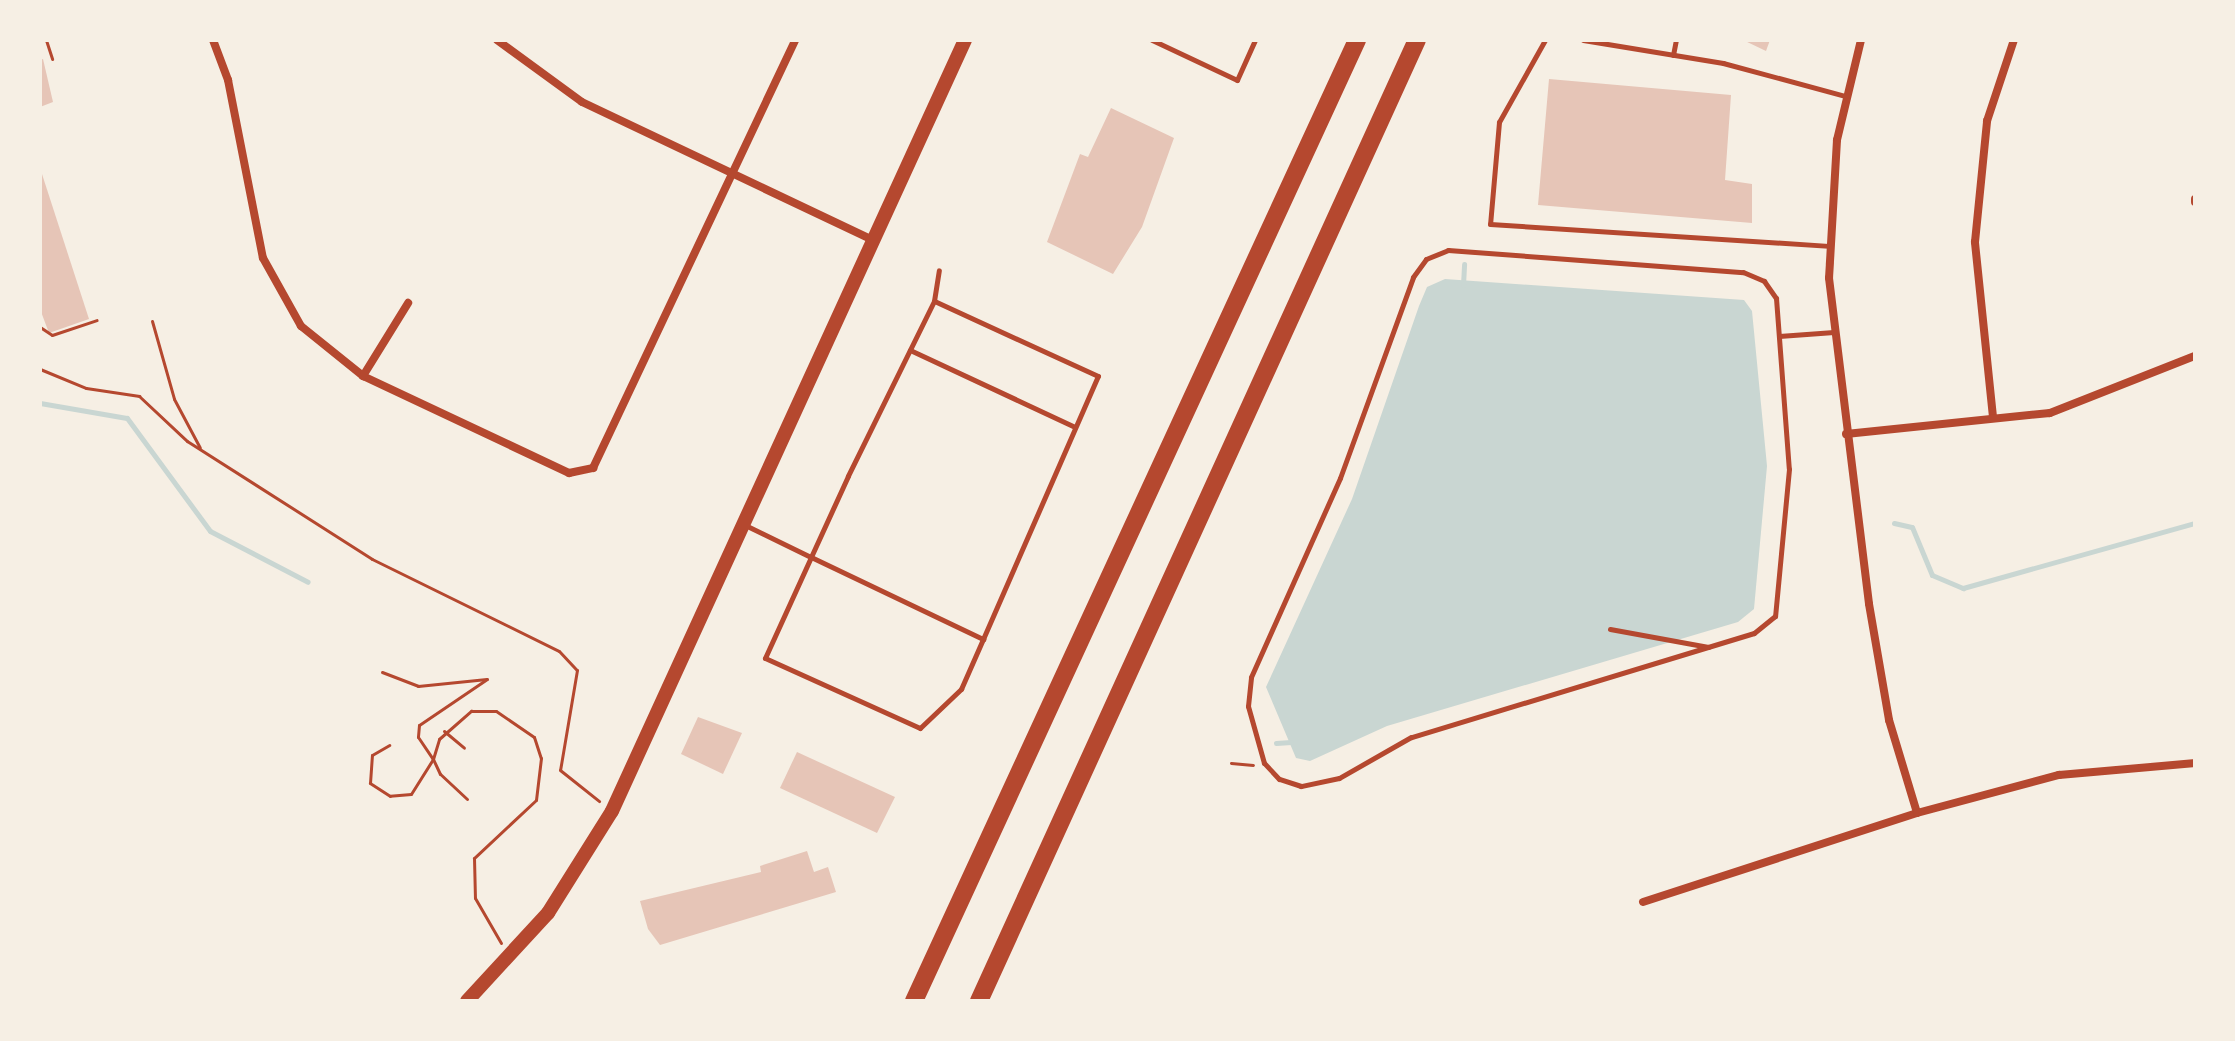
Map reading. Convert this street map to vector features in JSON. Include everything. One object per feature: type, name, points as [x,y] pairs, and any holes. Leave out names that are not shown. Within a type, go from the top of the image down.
[{"type":"highway","points":[[914,1001],[1357,40]]},
{"type":"highway","points":[[979,1001],[1417,40]]},
{"type":"main road","points":[[467,1001],[548,913],[612,811],[740,523],[965,40]]},
{"type":"street","points":[[213,40],[228,80],[263,258],[301,326],[363,376],[569,473],[593,468],[795,40]]},
{"type":"street","points":[[497,40],[582,102],[872,240]]},
{"type":"street","points":[[1861,40],[1845,96],[1828,246],[1834,332],[1846,434],[1889,720],[1917,813]]},
{"type":"street","points":[[1993,417],[1975,242],[1987,121],[2014,40]]},
{"type":"street","points":[[363,376],[408,303]]},
{"type":"street","points":[[1846,434],[2050,413],[2195,356]]},
{"type":"street","points":[[1643,902],[1917,813],[2059,775],[2195,763]]},
{"type":"lane","points":[[1152,40],[1237,80],[1255,40]]},
{"type":"lane","points":[[1545,40],[1499,122],[1490,224],[1828,246]]},
{"type":"lane","points":[[1583,40],[1673,55],[1845,96]]},
{"type":"lane","points":[[1673,55],[1676,40]]},
{"type":"lane","points":[[1448,250],[1743,272],[1764,281],[1776,298],[1779,336],[1789,469],[1782,589],[1775,616],[1754,633],[1411,737],[1339,778],[1301,786],[1279,779],[1264,763],[1248,706],[1251,677],[1426,259],[1448,250]]},
{"type":"lane","points":[[934,301],[1098,376],[961,689],[920,728],[765,658],[934,301],[939,270]]},
{"type":"lane","points":[[1779,336],[1834,332]]},
{"type":"lane","points":[[910,350],[1075,427]]},
{"type":"lane","points":[[740,523],[983,639]]},
{"type":"lane","points":[[1610,629],[1708,647]]},
{"type":"path","points":[[46,40],[52,59]]},
{"type":"path","points":[[40,327],[52,335],[97,320]]},
{"type":"path","points":[[152,321],[174,399],[202,451]]},
{"type":"path","points":[[40,369],[86,388],[139,396],[202,451],[372,559],[559,651],[577,670],[560,770],[612,811]]},
{"type":"path","points":[[382,672],[418,686],[487,679],[419,725],[418,737],[447,785],[467,799]]},
{"type":"path","points":[[389,745],[372,755],[367,774],[390,796],[420,788],[444,731],[471,711],[496,711],[534,737],[541,758],[536,800],[474,858],[475,898],[509,957]]},
{"type":"path","points":[[444,731],[464,748]]},
{"type":"path","points":[[1231,763],[1264,763]]},
{"type":"shaded area","points":[[1445,279],[1744,300],[1752,311],[1767,466],[1754,609],[1738,622],[1387,726],[1310,761],[1296,758],[1266,687],[1352,499],[1427,287]]},
{"type":"building","points":[[1743,40],[1770,40],[1766,51]]},
{"type":"building","points":[[43,59],[53,102],[40,107],[40,60]]},
{"type":"building","points":[[1549,79],[1731,95],[1725,180],[1752,184],[1752,223],[1538,205]]},
{"type":"building","points":[[1111,108],[1174,138],[1142,227],[1113,274],[1047,242],[1080,154],[1088,157]]},
{"type":"building","points":[[41,171],[89,319],[49,333],[40,309]]},
{"type":"building","points":[[698,717],[742,733],[723,774],[681,754]]},
{"type":"building","points":[[797,752],[895,797],[877,833],[780,788]]},
{"type":"building","points":[[807,851],[814,872],[828,867],[836,892],[660,945],[648,929],[640,901],[761,872],[760,866]]},
{"type":"waterway","points":[[1463,285],[1464,264]]},
{"type":"waterway","points":[[40,403],[127,418],[210,531],[308,582]]},
{"type":"waterway","points":[[1894,523],[1912,527],[1932,575],[1963,588],[2195,523]]},
{"type":"waterway","points":[[1276,743],[1291,742]]}]
